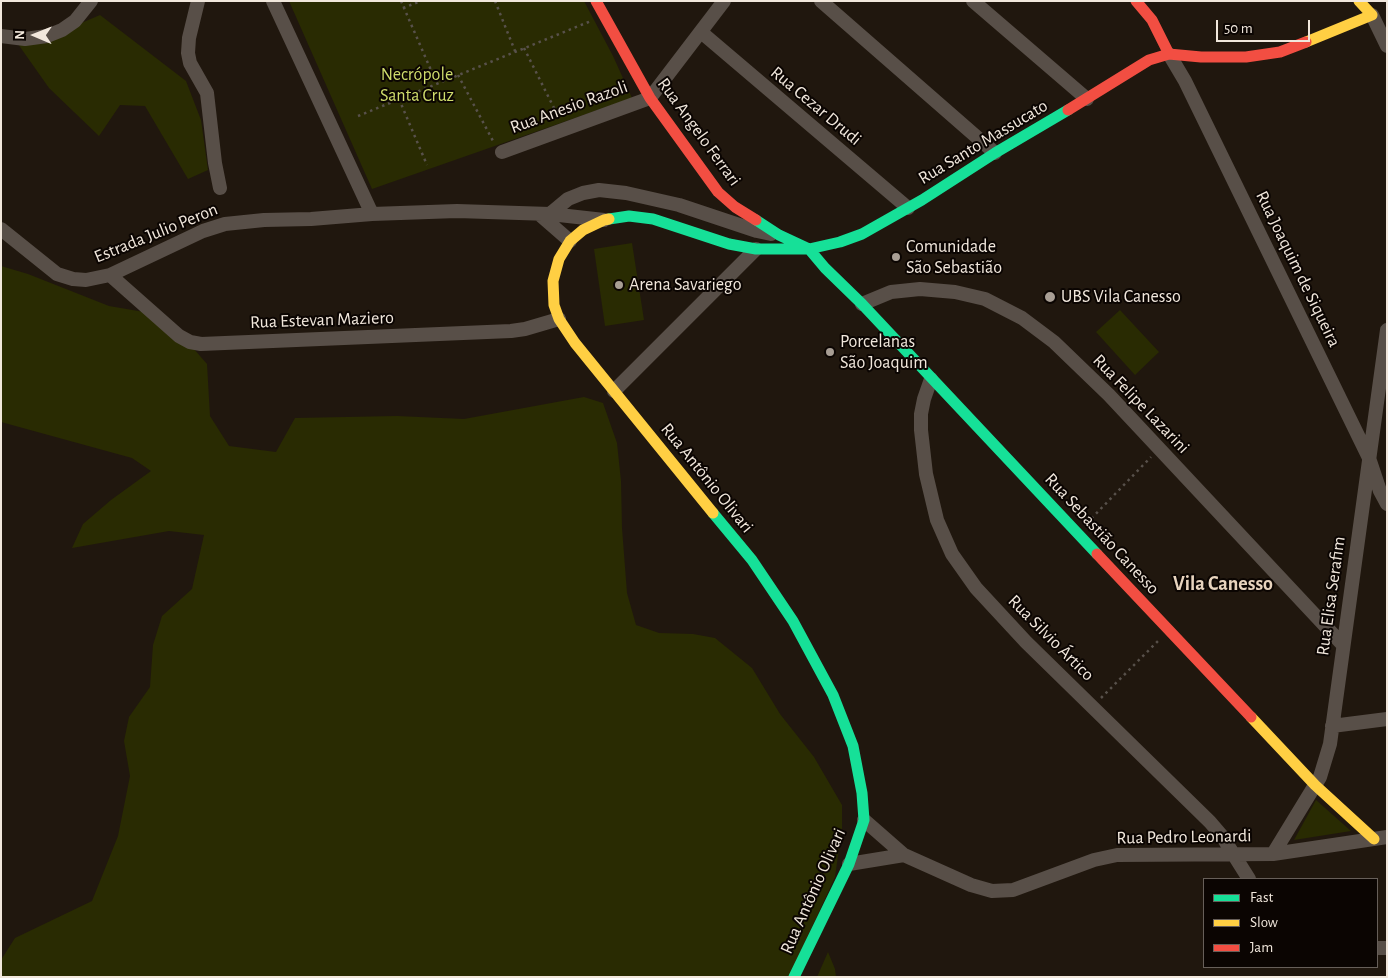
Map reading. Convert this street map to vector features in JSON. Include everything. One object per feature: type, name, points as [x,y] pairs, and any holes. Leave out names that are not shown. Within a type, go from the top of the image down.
[{"type":"street","points":[[1,36],[24,39],[48,36],[62,30],[75,21],[90,1]]},
{"type":"street","points":[[198,1],[188,38],[188,53],[190,63],[207,93],[220,188]]},
{"type":"street","points":[[273,1],[372,214]]},
{"type":"street","name":"Rua Angelo Ferrari","points":[[596,1],[650,98],[718,192],[735,207],[779,235],[810,249]]},
{"type":"street","points":[[650,98],[724,1]]},
{"type":"street","points":[[821,1],[996,153]]},
{"type":"street","points":[[973,1],[1087,99]]},
{"type":"street","points":[[1136,1],[1152,20],[1169,54],[1201,57],[1246,57],[1280,52],[1372,15]]},
{"type":"street","points":[[1359,1],[1372,15],[1387,46]]},
{"type":"street","name":"Rua Cezar Drudi","points":[[701,32],[908,208]]},
{"type":"street","name":"Rua Santo Massucato","points":[[810,249],[840,242],[862,234],[908,208],[1149,60],[1169,54]]},
{"type":"street","name":"Rua Joaquim de Siqueira","points":[[1169,54],[1185,81],[1369,458],[1380,491],[1387,504]]},
{"type":"street","name":"Rua Anesio Razoli","points":[[497,146],[650,98]]},
{"type":"street","points":[[570,241],[544,214],[583,192],[599,190],[626,193],[679,205],[756,231],[779,235]]},
{"type":"street","name":"Estrada Julio Peron","points":[[1,229],[57,274],[73,279],[86,280],[110,275],[203,231],[225,224],[264,220],[457,211],[544,214],[604,220]]},
{"type":"street","name":"Rua Antônio Olivari","points":[[794,977],[849,864],[864,820],[862,793],[853,746],[833,695],[793,621],[752,560],[575,343],[558,319],[554,305],[552,281],[558,259],[570,241],[583,230],[604,220],[629,216],[653,219],[729,244],[756,249],[810,249]]},
{"type":"street","points":[[614,391],[756,249]]},
{"type":"street","name":"Rua Sebastião Canesso","points":[[810,249],[825,268],[862,304],[1315,785],[1380,838]]},
{"type":"street","name":"Rua Estevan Maziero","points":[[110,275],[179,336],[190,342],[201,344],[511,331],[525,329],[558,319]]},
{"type":"street","name":"Rua Felipe Lazarini","points":[[862,304],[891,292],[920,288],[955,292],[985,299],[1022,318],[1054,342],[1110,395],[1343,645]]},
{"type":"street","name":"Rua Elisa Serafim","points":[[1273,854],[1320,777],[1330,744],[1387,330]]},
{"type":"street","name":"Rua Silvio Ártico","points":[[931,379],[921,414],[926,474],[937,520],[952,554],[976,588],[1026,642],[1210,822],[1222,836],[1248,878]]},
{"type":"street","points":[[1332,726],[1387,719]]},
{"type":"street","name":"Rua Pedro Leonardi","points":[[864,820],[904,856],[971,885],[992,891],[1013,890],[1094,860],[1117,855],[1273,854],[1380,838]]},
{"type":"street","points":[[849,864],[904,856]]},
{"type":"path","points":[[401,1],[437,84]]},
{"type":"path","points":[[403,8],[421,1]]},
{"type":"path","points":[[495,1],[515,51]]},
{"type":"path","points":[[358,116],[604,15]]},
{"type":"path","points":[[524,48],[559,118]]},
{"type":"path","points":[[458,75],[497,146]]},
{"type":"path","points":[[400,99],[427,164]]},
{"type":"path","points":[[1077,533],[1160,449]]},
{"type":"path","points":[[1092,706],[1169,630]]},
{"type":"green space","name":"Necrópole Santa Cruz","points":[[289,1],[584,1],[613,56],[632,98],[372,189]]},
{"type":"green space","points":[[100,15],[186,81],[201,120],[208,170],[188,179],[145,106],[120,105],[99,136],[49,88],[18,44],[30,45]]},
{"type":"green space","name":"Arena Savariego","points":[[632,243],[644,320],[605,326],[594,249]]},
{"type":"green space","points":[[1,266],[28,274],[109,306],[144,312],[173,325],[207,364],[210,416],[229,446],[276,452],[295,418],[397,416],[464,419],[584,397],[603,403],[617,443],[627,593],[636,625],[659,633],[693,634],[715,638],[752,668],[780,714],[814,757],[842,805],[842,828],[835,877],[789,977],[1,977],[1,960],[15,938],[92,901],[118,836],[130,776],[124,741],[129,717],[150,687],[153,645],[162,616],[192,589],[204,535],[169,531],[72,548],[83,524],[111,500],[151,471],[132,458],[1,422]]},
{"type":"green space","points":[[1120,310],[1159,352],[1135,375],[1096,332]]},
{"type":"green space","points":[[1316,800],[1351,831],[1294,840]]},
{"type":"green space","points":[[828,952],[836,977],[817,977]]},
{"type":"traffic: fast","points":[[609,219],[629,216],[653,219],[729,244],[756,249],[809,249],[840,242],[862,234],[922,200],[995,153],[1068,110]]},
{"type":"traffic: fast","points":[[756,220],[779,235],[809,249],[1097,554]]},
{"type":"traffic: fast","points":[[713,513],[752,560],[793,621],[833,695],[853,746],[862,793],[864,820],[849,864],[794,977]]},
{"type":"traffic: slow","points":[[1306,42],[1372,15],[1359,1]]},
{"type":"traffic: slow","points":[[609,219],[583,230],[570,241],[559,259],[553,281],[554,305],[559,319],[575,343],[713,513]]},
{"type":"traffic: slow","points":[[1251,717],[1315,785],[1374,839]]},
{"type":"traffic: jam","points":[[596,1],[650,98],[718,192],[735,207],[756,220]]},
{"type":"traffic: jam","points":[[1136,1],[1152,20],[1169,54]]},
{"type":"traffic: jam","points":[[1068,110],[1149,60],[1169,54],[1201,57],[1246,57],[1280,52],[1306,42]]},
{"type":"traffic: jam","points":[[1097,554],[1251,717]]},
{"type":"place","name":"Comunidade São Sebastião","points":[[896,257]]},
{"type":"place","name":"Arena Savariego","points":[[619,285]]},
{"type":"place","name":"UBS Vila Canesso","points":[[1050,297]]},
{"type":"place","name":"Porcelanas São Joaquim","points":[[830,352]]},
{"type":"district","name":"Vila Canesso","points":[[1223,584]]}]
